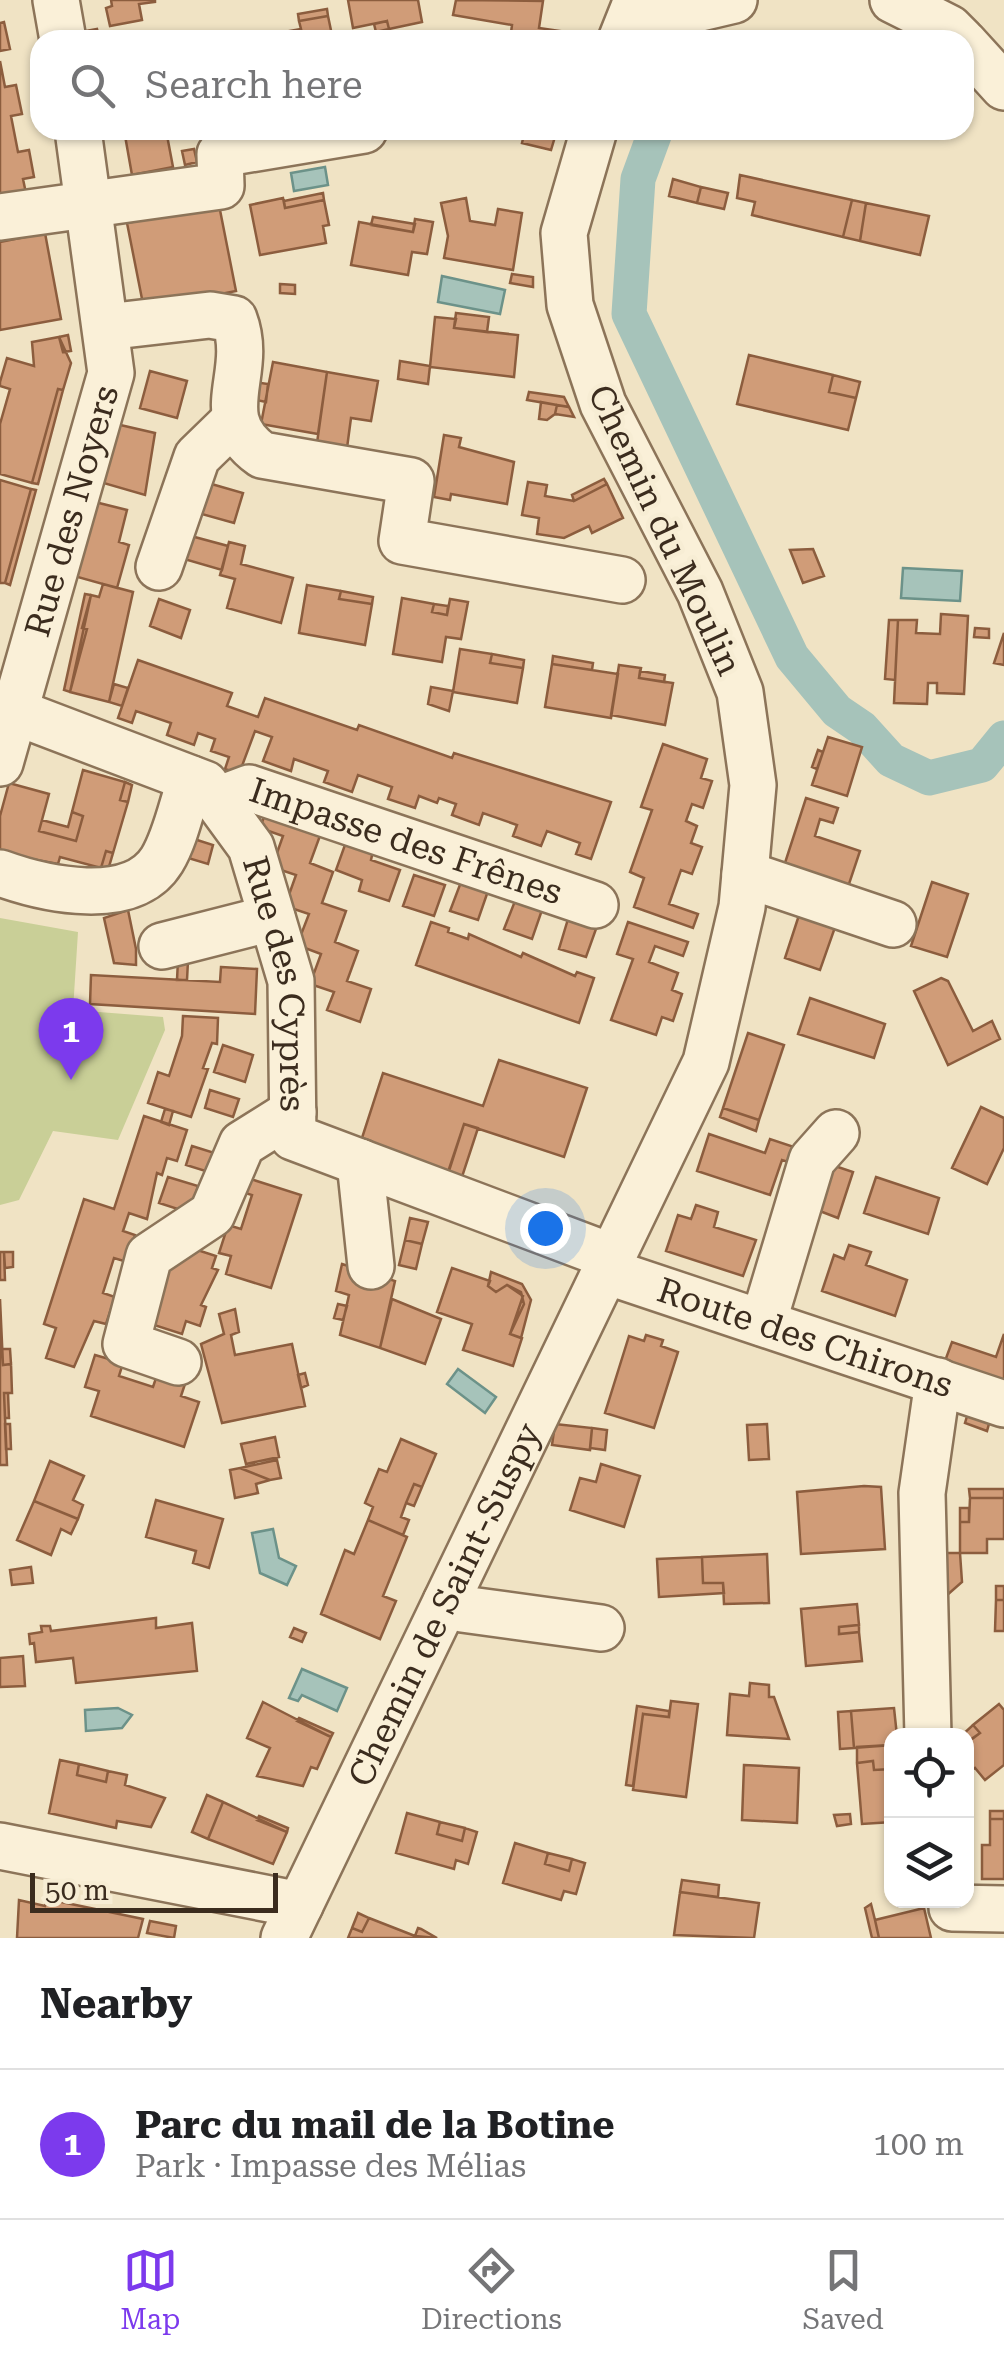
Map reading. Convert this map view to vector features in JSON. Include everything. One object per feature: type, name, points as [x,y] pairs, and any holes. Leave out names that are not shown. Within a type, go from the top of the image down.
[{"type":"street","points":[[56,0],[60,30]]},
{"type":"street","points":[[629,17],[734,0]]},
{"type":"street","points":[[893,0],[950,30]]},
{"type":"street","points":[[974,55],[1004,87]]},
{"type":"street","name":"Rue des Noyers","points":[[0,763],[8,708],[111,373],[80,140]]},
{"type":"street","points":[[0,217],[221,186],[220,154],[304,140]]},
{"type":"street","name":"Chemin du Moulin","points":[[591,140],[564,233],[570,305],[603,404],[700,592],[740,692],[753,785],[742,907],[706,1062],[609,1264]]},
{"type":"street","points":[[106,327],[210,315],[234,319],[242,340],[234,421],[242,441],[262,455],[411,480],[402,541],[622,580]]},
{"type":"street","points":[[159,567],[197,458],[234,421]]},
{"type":"street","points":[[0,873],[73,888],[113,890],[142,880],[161,861],[204,789],[8,708]]},
{"type":"street","name":"Impasse des Frênes","points":[[204,789],[249,788],[595,905]]},
{"type":"street","name":"Rue des Cyprès","points":[[204,789],[250,847],[291,981],[294,1136],[609,1264]]},
{"type":"street","points":[[745,874],[894,924]]},
{"type":"street","points":[[162,946],[272,918]]},
{"type":"street","points":[[178,1362],[126,1344],[149,1256],[212,1214],[242,1144],[293,1112]]},
{"type":"street","points":[[763,1323],[812,1160],[836,1133]]},
{"type":"street","points":[[360,1162],[371,1266]]},
{"type":"street","name":"Route des Chirons","points":[[609,1264],[763,1323],[1004,1404]]},
{"type":"street","name":"Chemin de Saint-Suspy","points":[[292,1922],[609,1264]]},
{"type":"street","points":[[928,1728],[922,1493],[938,1382]]},
{"type":"street","points":[[446,1602],[462,1609],[602,1628]]},
{"type":"street","points":[[0,1846],[292,1922]]},
{"type":"street","points":[[954,1916],[1004,1909]]},
{"type":"green space","points":[[0,918],[78,932],[73,1010],[163,1017],[165,1030],[118,1140],[53,1131],[19,1200],[0,1205]]},
{"type":"water","points":[[325,167],[328,185],[294,191],[291,173]]},
{"type":"water","points":[[442,276],[505,290],[500,314],[438,302]]},
{"type":"water","points":[[903,568],[962,571],[960,601],[901,598]]},
{"type":"water","points":[[458,1369],[496,1397],[485,1413],[447,1384]]},
{"type":"water","points":[[273,1529],[279,1558],[296,1566],[287,1585],[260,1573],[252,1533]]},
{"type":"water","points":[[302,1669],[347,1688],[337,1711],[302,1695],[298,1701],[289,1698]]},
{"type":"water","points":[[118,1708],[132,1715],[122,1728],[86,1731],[85,1710]]},
{"type":"building","points":[[111,0],[155,2],[139,4],[142,20],[110,26],[106,8],[112,6]]},
{"type":"building","points":[[348,0],[418,0],[422,22],[389,29],[387,21],[353,28]]},
{"type":"building","points":[[456,0],[543,1],[539,28],[553,30],[511,30],[512,25],[453,15]]},
{"type":"building","points":[[327,9],[328,16],[299,21],[298,14]]},
{"type":"building","points":[[328,16],[331,30],[295,30],[301,29],[299,21]]},
{"type":"building","points":[[387,21],[389,29],[376,30],[374,24]]},
{"type":"building","points":[[4,22],[10,49],[0,51],[0,23]]},
{"type":"building","points":[[0,61],[5,87],[16,85],[22,114],[11,116],[18,152],[29,150],[34,177],[23,179],[27,198],[0,203]]},
{"type":"building","points":[[126,140],[168,140],[173,167],[132,175]]},
{"type":"building","points":[[523,140],[554,140],[551,150],[522,143]]},
{"type":"building","points":[[194,149],[197,162],[185,165],[182,151]]},
{"type":"building","points":[[740,175],[852,200],[843,237],[752,215],[755,202],[737,198]]},
{"type":"building","points":[[673,179],[701,187],[697,203],[669,196]]},
{"type":"building","points":[[701,187],[728,193],[724,209],[697,203]]},
{"type":"building","points":[[323,193],[324,200],[285,208],[284,201]]},
{"type":"building","points":[[283,198],[285,208],[324,200],[329,225],[323,226],[326,243],[260,255],[250,205]]},
{"type":"building","points":[[466,198],[470,221],[495,225],[498,209],[522,213],[513,270],[444,258],[448,236],[441,203]]},
{"type":"building","points":[[852,200],[866,203],[860,241],[843,237]]},
{"type":"building","points":[[866,203],[929,216],[920,255],[860,241]]},
{"type":"building","points":[[219,205],[236,291],[144,309],[127,223]]},
{"type":"building","points":[[373,217],[415,224],[413,232],[371,225]]},
{"type":"building","points":[[415,219],[433,222],[427,254],[412,252],[408,275],[351,265],[359,222],[413,232]]},
{"type":"building","points":[[45,233],[61,319],[0,330],[0,242]]},
{"type":"building","points":[[512,274],[533,277],[533,287],[510,283]]},
{"type":"building","points":[[280,284],[295,285],[295,294],[280,293]]},
{"type":"building","points":[[456,313],[489,317],[487,332],[454,328]]},
{"type":"building","points":[[435,317],[456,319],[454,328],[518,335],[514,377],[430,367]]},
{"type":"building","points":[[68,335],[71,351],[63,352],[59,337]]},
{"type":"building","points":[[59,337],[71,363],[63,390],[58,389],[32,483],[0,474],[0,424],[10,389],[0,386],[0,382],[7,358],[34,366],[32,342]]},
{"type":"building","points":[[749,355],[833,375],[829,392],[856,398],[848,430],[737,404]]},
{"type":"building","points":[[400,361],[430,366],[428,384],[398,379]]},
{"type":"building","points":[[273,362],[327,372],[318,434],[261,424]]},
{"type":"building","points":[[150,371],[187,381],[177,418],[140,408]]},
{"type":"building","points":[[327,372],[378,381],[371,421],[351,418],[347,448],[317,443]]},
{"type":"building","points":[[833,375],[860,382],[856,398],[829,392]]},
{"type":"building","points":[[254,382],[268,384],[266,402],[252,399]]},
{"type":"building","points":[[58,389],[63,390],[38,484],[32,483]]},
{"type":"building","points":[[529,392],[564,397],[569,407],[527,400]]},
{"type":"building","points":[[541,402],[557,405],[555,414],[547,420],[539,419]]},
{"type":"building","points":[[557,405],[569,407],[574,417],[555,414]]},
{"type":"building","points":[[116,424],[155,433],[145,495],[100,482]]},
{"type":"building","points":[[444,435],[461,438],[459,447],[514,462],[507,504],[451,494],[450,500],[434,497]]},
{"type":"building","points":[[604,479],[607,484],[574,501],[572,495]]},
{"type":"building","points":[[0,480],[31,489],[5,583],[0,583]]},
{"type":"building","points":[[528,482],[547,485],[545,496],[574,501],[607,484],[623,518],[592,533],[589,526],[564,538],[537,534],[539,518],[522,515]]},
{"type":"building","points":[[208,483],[243,493],[234,523],[198,513]]},
{"type":"building","points":[[31,489],[36,490],[10,585],[5,583]]},
{"type":"building","points":[[95,502],[127,510],[119,542],[129,545],[117,588],[74,576]]},
{"type":"building","points":[[191,536],[228,546],[222,570],[184,559]]},
{"type":"building","points":[[229,542],[245,546],[241,564],[293,578],[281,623],[227,608],[235,579],[220,575]]},
{"type":"building","points":[[813,549],[824,576],[803,583],[790,550]]},
{"type":"building","points":[[103,584],[133,592],[109,702],[70,692],[91,595],[99,597]]},
{"type":"building","points":[[307,585],[341,591],[339,599],[372,604],[365,645],[299,633]]},
{"type":"building","points":[[341,591],[373,597],[372,604],[339,599]]},
{"type":"building","points":[[85,594],[91,595],[82,628],[87,629],[70,692],[64,690]]},
{"type":"building","points":[[402,598],[434,604],[432,612],[447,615],[450,599],[468,602],[461,639],[446,637],[442,662],[393,654]]},
{"type":"building","points":[[159,599],[190,610],[181,638],[150,626]]},
{"type":"building","points":[[434,604],[448,606],[447,615],[432,612]]},
{"type":"building","points":[[941,614],[968,616],[964,694],[937,693],[937,683],[928,683],[927,704],[894,703],[898,620],[917,620],[916,633],[940,634]]},
{"type":"building","points":[[889,620],[898,620],[895,680],[885,679]]},
{"type":"building","points":[[975,628],[989,629],[989,638],[974,637]]},
{"type":"building","points":[[1004,633],[1004,665],[994,663]]},
{"type":"building","points":[[460,649],[492,654],[490,663],[523,668],[517,703],[453,692]]},
{"type":"building","points":[[492,654],[524,660],[523,668],[490,663]]},
{"type":"building","points":[[553,656],[593,663],[592,670],[552,664]]},
{"type":"building","points":[[138,660],[232,693],[227,706],[258,717],[265,698],[357,730],[359,725],[452,758],[454,753],[611,802],[591,859],[576,854],[580,843],[547,831],[541,846],[513,836],[517,825],[483,813],[479,825],[452,815],[456,804],[439,798],[437,803],[419,796],[415,808],[388,799],[392,787],[358,775],[352,792],[324,782],[328,771],[294,759],[291,771],[263,761],[272,737],[255,731],[239,774],[225,769],[229,757],[211,751],[215,739],[198,733],[194,745],[167,735],[171,723],[136,711],[132,723],[118,718]]},
{"type":"building","points":[[552,664],[618,674],[611,718],[545,707]]},
{"type":"building","points":[[619,665],[641,668],[639,678],[673,683],[665,725],[611,715]]},
{"type":"building","points":[[640,671],[665,675],[664,682],[639,678]]},
{"type":"building","points":[[114,684],[128,688],[122,706],[109,702]]},
{"type":"building","points":[[431,687],[453,691],[449,711],[428,704]]},
{"type":"building","points":[[828,737],[862,747],[847,796],[812,785]]},
{"type":"building","points":[[663,744],[707,759],[701,778],[712,781],[703,808],[692,804],[686,821],[697,826],[691,843],[702,847],[692,874],[681,870],[669,904],[698,914],[693,928],[634,907],[644,878],[630,872],[652,810],[641,807]]},
{"type":"building","points":[[818,750],[823,752],[817,769],[812,767]]},
{"type":"building","points":[[83,770],[125,782],[120,800],[128,802],[113,853],[106,851],[101,868],[60,857],[58,864],[0,853],[0,816],[9,783],[49,794],[39,831],[76,841],[83,816],[72,812]]},
{"type":"building","points":[[125,782],[132,785],[128,802],[120,800]]},
{"type":"building","points":[[806,798],[838,808],[833,823],[820,819],[815,836],[860,851],[848,887],[784,866]]},
{"type":"building","points":[[72,812],[83,816],[76,841],[39,831],[42,820],[68,827]]},
{"type":"building","points":[[265,814],[321,833],[310,863],[333,872],[322,903],[346,911],[335,942],[358,951],[347,981],[371,989],[360,1022],[327,1010],[334,992],[310,984],[321,954],[297,945],[309,914],[285,906],[296,875],[272,867],[283,836],[260,828]]},
{"type":"building","points":[[194,839],[213,845],[208,864],[188,858]]},
{"type":"building","points":[[346,842],[373,851],[371,860],[400,870],[389,901],[359,891],[362,880],[336,870]]},
{"type":"building","points":[[106,851],[113,853],[108,870],[101,868]]},
{"type":"building","points":[[414,875],[445,885],[434,916],[403,906]]},
{"type":"building","points":[[461,882],[488,891],[478,920],[450,911]]},
{"type":"building","points":[[932,882],[968,894],[947,957],[911,946]]},
{"type":"building","points":[[515,901],[542,910],[532,939],[504,929]]},
{"type":"building","points":[[801,909],[839,916],[820,970],[785,958]]},
{"type":"building","points":[[128,910],[136,965],[114,963],[104,918]]},
{"type":"building","points":[[568,919],[596,929],[586,957],[559,949]]},
{"type":"building","points":[[431,922],[449,928],[448,932],[468,939],[469,934],[575,976],[577,972],[594,978],[579,1023],[416,965]]},
{"type":"building","points":[[628,922],[688,942],[683,956],[655,946],[649,962],[678,973],[672,990],[682,994],[673,1021],[662,1017],[656,1035],[611,1020],[633,959],[617,954]]},
{"type":"building","points":[[178,960],[188,961],[187,980],[177,980]]},
{"type":"building","points":[[221,967],[257,969],[255,1014],[90,1004],[91,975],[220,982]]},
{"type":"building","points":[[941,978],[948,981],[973,1031],[992,1021],[1000,1039],[948,1065],[914,991]]},
{"type":"building","points":[[810,998],[885,1024],[874,1058],[798,1034]]},
{"type":"building","points":[[183,1016],[218,1018],[217,1044],[212,1043],[203,1068],[208,1069],[191,1117],[148,1103],[158,1072],[169,1076],[182,1036]]},
{"type":"building","points":[[748,1033],[784,1045],[759,1120],[723,1108]]},
{"type":"building","points":[[223,1045],[253,1055],[245,1082],[214,1072]]},
{"type":"building","points":[[499,1060],[587,1088],[564,1157],[464,1124],[449,1171],[361,1141],[383,1073],[483,1106]]},
{"type":"building","points":[[210,1090],[239,1099],[233,1117],[205,1108]]},
{"type":"building","points":[[981,1107],[1004,1118],[1004,1148],[987,1184],[952,1168]]},
{"type":"building","points":[[723,1108],[759,1120],[756,1131],[720,1117]]},
{"type":"building","points":[[165,1109],[173,1111],[169,1125],[161,1122]]},
{"type":"building","points":[[144,1116],[187,1130],[177,1161],[167,1158],[162,1175],[157,1173],[147,1219],[129,1213],[123,1231],[135,1235],[127,1262],[114,1258],[103,1293],[115,1297],[106,1324],[94,1321],[74,1367],[46,1358],[56,1328],[44,1324],[84,1199],[114,1209]]},
{"type":"building","points":[[464,1124],[478,1128],[461,1180],[447,1175]]},
{"type":"building","points":[[709,1134],[765,1153],[770,1139],[800,1149],[795,1164],[782,1160],[770,1195],[697,1171]]},
{"type":"building","points":[[192,1146],[221,1155],[215,1174],[186,1165]]},
{"type":"building","points":[[832,1165],[853,1172],[838,1218],[817,1210]]},
{"type":"building","points":[[168,1177],[198,1186],[190,1213],[159,1203]]},
{"type":"building","points":[[244,1177],[301,1195],[271,1288],[226,1274],[231,1256],[219,1253],[228,1225],[241,1229],[252,1195],[239,1191]]},
{"type":"building","points":[[876,1177],[939,1198],[928,1234],[864,1213]]},
{"type":"building","points":[[696,1205],[718,1212],[714,1227],[756,1240],[743,1276],[666,1251],[678,1215],[691,1219]]},
{"type":"building","points":[[410,1218],[428,1222],[422,1244],[405,1240]]},
{"type":"building","points":[[405,1240],[422,1244],[416,1269],[399,1265]]},
{"type":"building","points":[[849,1245],[871,1252],[866,1265],[907,1280],[895,1316],[822,1291],[834,1255],[844,1259]]},
{"type":"building","points":[[185,1246],[216,1256],[212,1268],[218,1270],[201,1305],[206,1307],[200,1326],[186,1321],[182,1334],[151,1324],[173,1256]]},
{"type":"building","points":[[0,1252],[4,1252],[5,1280],[0,1280]]},
{"type":"building","points":[[4,1252],[13,1252],[13,1267],[5,1268]]},
{"type":"building","points":[[342,1264],[395,1281],[380,1348],[340,1335],[349,1295],[336,1291]]},
{"type":"building","points":[[452,1268],[490,1281],[488,1286],[496,1292],[507,1285],[521,1292],[524,1304],[510,1334],[522,1338],[513,1366],[463,1350],[472,1324],[437,1312]]},
{"type":"building","points":[[491,1272],[522,1284],[531,1300],[521,1338],[510,1334],[523,1296],[507,1285],[496,1292],[488,1286]]},
{"type":"building","points":[[0,1299],[3,1365],[11,1364],[12,1393],[4,1393],[7,1465],[0,1465]]},
{"type":"building","points":[[392,1299],[441,1319],[425,1364],[380,1348]]},
{"type":"building","points":[[338,1304],[347,1306],[343,1320],[334,1318]]},
{"type":"building","points":[[235,1309],[239,1332],[231,1335],[235,1355],[292,1344],[305,1406],[222,1423],[201,1344],[224,1334],[219,1314]]},
{"type":"building","points":[[1004,1334],[1004,1381],[945,1361],[952,1342],[996,1357]]},
{"type":"building","points":[[646,1335],[663,1340],[661,1346],[678,1352],[654,1428],[605,1413],[629,1336],[644,1341]]},
{"type":"building","points":[[2,1349],[10,1349],[11,1364],[3,1365]]},
{"type":"building","points":[[95,1355],[123,1363],[119,1376],[153,1387],[157,1375],[185,1384],[181,1396],[199,1402],[184,1447],[91,1416],[99,1391],[85,1387]]},
{"type":"building","points":[[305,1373],[308,1385],[301,1388],[298,1375]]},
{"type":"building","points":[[4,1393],[8,1393],[9,1418],[5,1418]]},
{"type":"building","points":[[968,1413],[990,1420],[987,1431],[965,1423]]},
{"type":"building","points":[[5,1424],[10,1424],[11,1449],[6,1449]]},
{"type":"building","points":[[555,1424],[592,1428],[590,1450],[552,1445]]},
{"type":"building","points":[[767,1424],[769,1459],[749,1460],[747,1425]]},
{"type":"building","points":[[592,1428],[607,1430],[605,1450],[590,1448]]},
{"type":"building","points":[[275,1437],[279,1457],[246,1464],[241,1444]]},
{"type":"building","points":[[401,1439],[436,1454],[422,1487],[414,1484],[406,1503],[401,1517],[409,1520],[403,1535],[368,1520],[373,1507],[365,1503],[379,1469],[387,1472]]},
{"type":"building","points":[[277,1460],[281,1478],[270,1480],[240,1468]]},
{"type":"building","points":[[50,1461],[84,1476],[73,1500],[83,1505],[78,1519],[34,1501]]},
{"type":"building","points":[[601,1464],[640,1476],[624,1527],[570,1510],[580,1478],[596,1482]]},
{"type":"building","points":[[240,1468],[270,1480],[256,1484],[258,1493],[235,1498],[230,1470]]},
{"type":"building","points":[[414,1484],[422,1487],[414,1506],[406,1503]]},
{"type":"building","points":[[881,1487],[885,1549],[801,1554],[797,1492]]},
{"type":"building","points":[[969,1489],[1004,1489],[1004,1498],[970,1498]]},
{"type":"building","points":[[970,1498],[1004,1498],[1004,1539],[987,1539],[987,1553],[960,1553],[960,1522],[969,1522]]},
{"type":"building","points":[[156,1500],[223,1519],[209,1568],[193,1563],[196,1551],[146,1537]]},
{"type":"building","points":[[34,1501],[78,1519],[71,1534],[61,1529],[51,1555],[17,1540]]},
{"type":"building","points":[[960,1508],[969,1508],[969,1522],[960,1522]]},
{"type":"building","points":[[368,1520],[407,1537],[383,1596],[396,1601],[380,1639],[321,1614],[345,1550],[354,1554]]},
{"type":"building","points":[[939,1553],[960,1553],[962,1582],[946,1596]]},
{"type":"building","points":[[767,1554],[769,1603],[724,1604],[723,1583],[703,1583],[702,1557]]},
{"type":"building","points":[[702,1557],[703,1583],[723,1583],[724,1593],[659,1597],[657,1559]]},
{"type":"building","points":[[31,1567],[33,1583],[12,1585],[10,1570]]},
{"type":"building","points":[[996,1586],[1004,1586],[1004,1600],[996,1600]]},
{"type":"building","points":[[996,1600],[1004,1600],[1004,1631],[995,1631]]},
{"type":"building","points":[[857,1604],[859,1625],[839,1627],[839,1634],[859,1632],[862,1661],[806,1666],[801,1609]]},
{"type":"building","points":[[156,1618],[156,1628],[192,1623],[197,1671],[76,1683],[73,1658],[36,1662],[34,1643],[30,1644],[29,1634],[42,1632],[41,1626],[50,1626],[51,1631]]},
{"type":"building","points":[[859,1625],[859,1632],[839,1634],[839,1627]]},
{"type":"building","points":[[294,1628],[306,1633],[302,1642],[290,1637]]},
{"type":"building","points":[[23,1656],[25,1686],[0,1687],[0,1658]]},
{"type":"building","points":[[750,1683],[769,1685],[769,1697],[774,1697],[789,1739],[727,1735],[730,1694],[749,1696]]},
{"type":"building","points":[[671,1701],[698,1704],[686,1797],[633,1790],[643,1714],[669,1717]]},
{"type":"building","points":[[263,1702],[331,1737],[317,1769],[311,1767],[303,1786],[257,1776],[270,1748],[247,1738]]},
{"type":"building","points":[[999,1704],[1004,1710],[1004,1765],[985,1780],[974,1769],[974,1737],[980,1733],[973,1725]]},
{"type":"building","points":[[637,1706],[669,1711],[669,1717],[643,1714],[633,1786],[626,1785]]},
{"type":"building","points":[[894,1708],[896,1728],[884,1728],[884,1746],[854,1748],[851,1711]]},
{"type":"building","points":[[851,1711],[854,1748],[840,1749],[838,1712]]},
{"type":"building","points":[[299,1718],[333,1733],[331,1737],[297,1721]]},
{"type":"building","points":[[884,1745],[884,1769],[874,1770],[873,1761],[857,1763],[857,1747]]},
{"type":"building","points":[[60,1760],[79,1764],[77,1775],[106,1782],[108,1771],[127,1775],[125,1785],[165,1798],[151,1827],[117,1821],[116,1828],[49,1813]]},
{"type":"building","points":[[873,1761],[874,1770],[884,1769],[884,1823],[862,1824],[857,1763]]},
{"type":"building","points":[[79,1764],[108,1771],[106,1782],[77,1775]]},
{"type":"building","points":[[744,1765],[799,1768],[797,1823],[742,1820]]},
{"type":"building","points":[[207,1795],[223,1802],[208,1839],[192,1832]]},
{"type":"building","points":[[223,1802],[287,1832],[273,1864],[208,1839]]},
{"type":"building","points":[[990,1811],[1004,1811],[1004,1819],[990,1819]]},
{"type":"building","points":[[407,1813],[440,1822],[437,1834],[462,1841],[465,1828],[477,1832],[468,1864],[456,1860],[454,1869],[396,1853]]},
{"type":"building","points":[[850,1814],[851,1824],[837,1826],[834,1815]]},
{"type":"building","points":[[259,1816],[288,1828],[287,1832],[257,1820]]},
{"type":"building","points":[[990,1819],[1004,1819],[1004,1879],[982,1879],[982,1845],[990,1845]]},
{"type":"building","points":[[440,1822],[465,1828],[462,1841],[437,1834]]},
{"type":"building","points":[[515,1843],[548,1853],[545,1864],[569,1871],[572,1859],[585,1863],[576,1894],[564,1891],[561,1900],[503,1883]]},
{"type":"building","points":[[548,1853],[572,1859],[569,1871],[545,1864]]},
{"type":"building","points":[[682,1880],[719,1885],[718,1897],[680,1892]]},
{"type":"building","points":[[680,1892],[759,1903],[754,1938],[674,1935]]},
{"type":"building","points":[[47,1899],[143,1919],[138,1938],[17,1938],[19,1900],[45,1906]]},
{"type":"building","points":[[871,1904],[879,1938],[872,1938],[865,1908]]},
{"type":"building","points":[[924,1908],[931,1938],[879,1938],[875,1920]]},
{"type":"building","points":[[358,1913],[369,1918],[362,1932],[352,1928]]},
{"type":"building","points":[[369,1918],[420,1938],[348,1938],[352,1928],[362,1932]]},
{"type":"building","points":[[150,1921],[176,1926],[174,1938],[147,1933]]},
{"type":"building","points":[[421,1929],[437,1938],[415,1936]]},
{"type":"waterway","points":[[652,140],[638,179],[629,314],[792,657],[837,711],[862,728],[891,760],[929,778],[982,765],[1004,738]]},
{"type":"place","name":"Parc du mail de la Botine","points":[[71,1080]]}]
